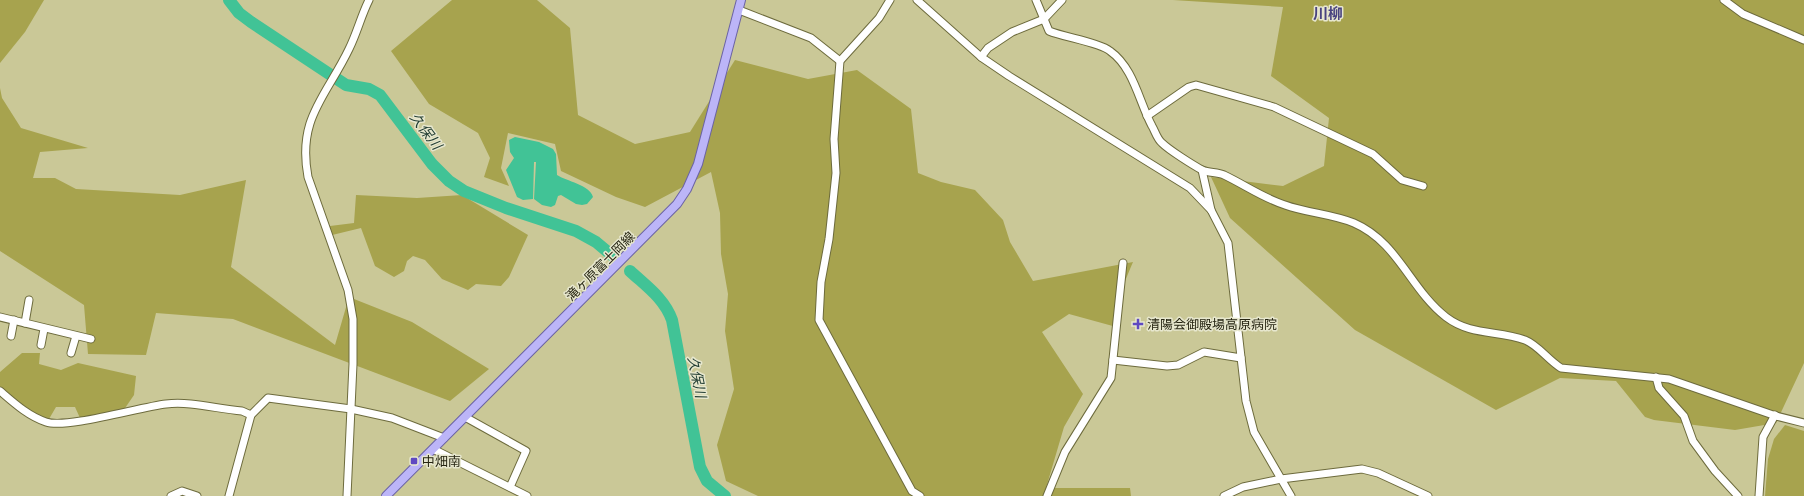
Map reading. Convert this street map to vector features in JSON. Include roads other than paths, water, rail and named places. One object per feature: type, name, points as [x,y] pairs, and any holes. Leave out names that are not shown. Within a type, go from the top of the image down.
[{"type":"main road","name":"滝ヶ原富士岡線","points":[[386,496],[662,221],[687,189],[698,164],[741,0]]},
{"type":"street","points":[[347,496],[353,364],[353,319],[348,290],[314,194],[305,161],[305,143],[307,128],[329,82],[349,49],[369,0]]},
{"type":"street","points":[[890,0],[879,18],[840,61],[834,139],[836,173],[829,240],[821,282],[819,320],[912,491],[920,496]]},
{"type":"street","points":[[917,0],[981,57],[1008,76],[1190,188],[1211,210]]},
{"type":"street","points":[[1036,0],[1049,31],[1109,50],[1120,60],[1130,76],[1160,142],[1202,170],[1223,174],[1263,197],[1286,206],[1354,223],[1377,236],[1434,306],[1459,325],[1472,331],[1524,340],[1534,345],[1548,359],[1561,368],[1669,379],[1775,415],[1804,423]]},
{"type":"street","points":[[981,57],[988,48],[1012,32],[1044,19],[1062,0]]},
{"type":"street","points":[[1724,0],[1743,14],[1804,40]]},
{"type":"street","points":[[739,10],[811,38],[840,61]]},
{"type":"street","points":[[1147,116],[1189,87],[1196,85],[1274,107],[1373,154],[1402,180],[1424,186]]},
{"type":"street","points":[[1202,170],[1211,210],[1228,243],[1246,400],[1254,432],[1291,496]]},
{"type":"street","points":[[1047,496],[1065,452],[1111,378],[1123,263]]},
{"type":"street","points":[[25,323],[29,300]]},
{"type":"street","points":[[0,317],[44,329],[91,339]]},
{"type":"street","points":[[11,336],[14,320]]},
{"type":"street","points":[[41,345],[44,329]]},
{"type":"street","points":[[71,353],[76,336]]},
{"type":"street","points":[[1113,360],[1167,366],[1178,365],[1204,352],[1241,358]]},
{"type":"street","points":[[1656,377],[1659,388],[1684,416],[1693,441],[1715,471],[1738,496]]},
{"type":"street","points":[[0,392],[28,414],[47,422],[78,421],[166,404],[181,403],[242,411],[251,415]]},
{"type":"street","points":[[229,496],[251,415],[268,398],[351,409],[392,418],[444,438]]},
{"type":"street","points":[[1759,496],[1763,437],[1775,415]]},
{"type":"street","points":[[465,417],[526,451],[510,487]]},
{"type":"street","points":[[433,449],[527,496]]},
{"type":"street","points":[[1224,496],[1243,487],[1281,479],[1362,469],[1378,473],[1428,496]]},
{"type":"street","points":[[171,496],[182,491],[197,496]]},
{"type":"waterway","name":"久保川","points":[[229,0],[239,13],[251,22],[346,85],[369,89],[380,95],[432,164],[449,181],[464,191],[506,208],[576,231],[596,242],[614,257]]},
{"type":"waterway","name":"久保川","points":[[630,271],[648,287],[669,312],[672,320],[700,467],[707,481],[725,496]]},
{"type":"place","name":"清陽会御殿場高原病院","points":[[1138,324]]},
{"type":"place","name":"中畑南","points":[[414,461]]},
{"type":"district","name":"川柳","points":[[1328,14]]}]
